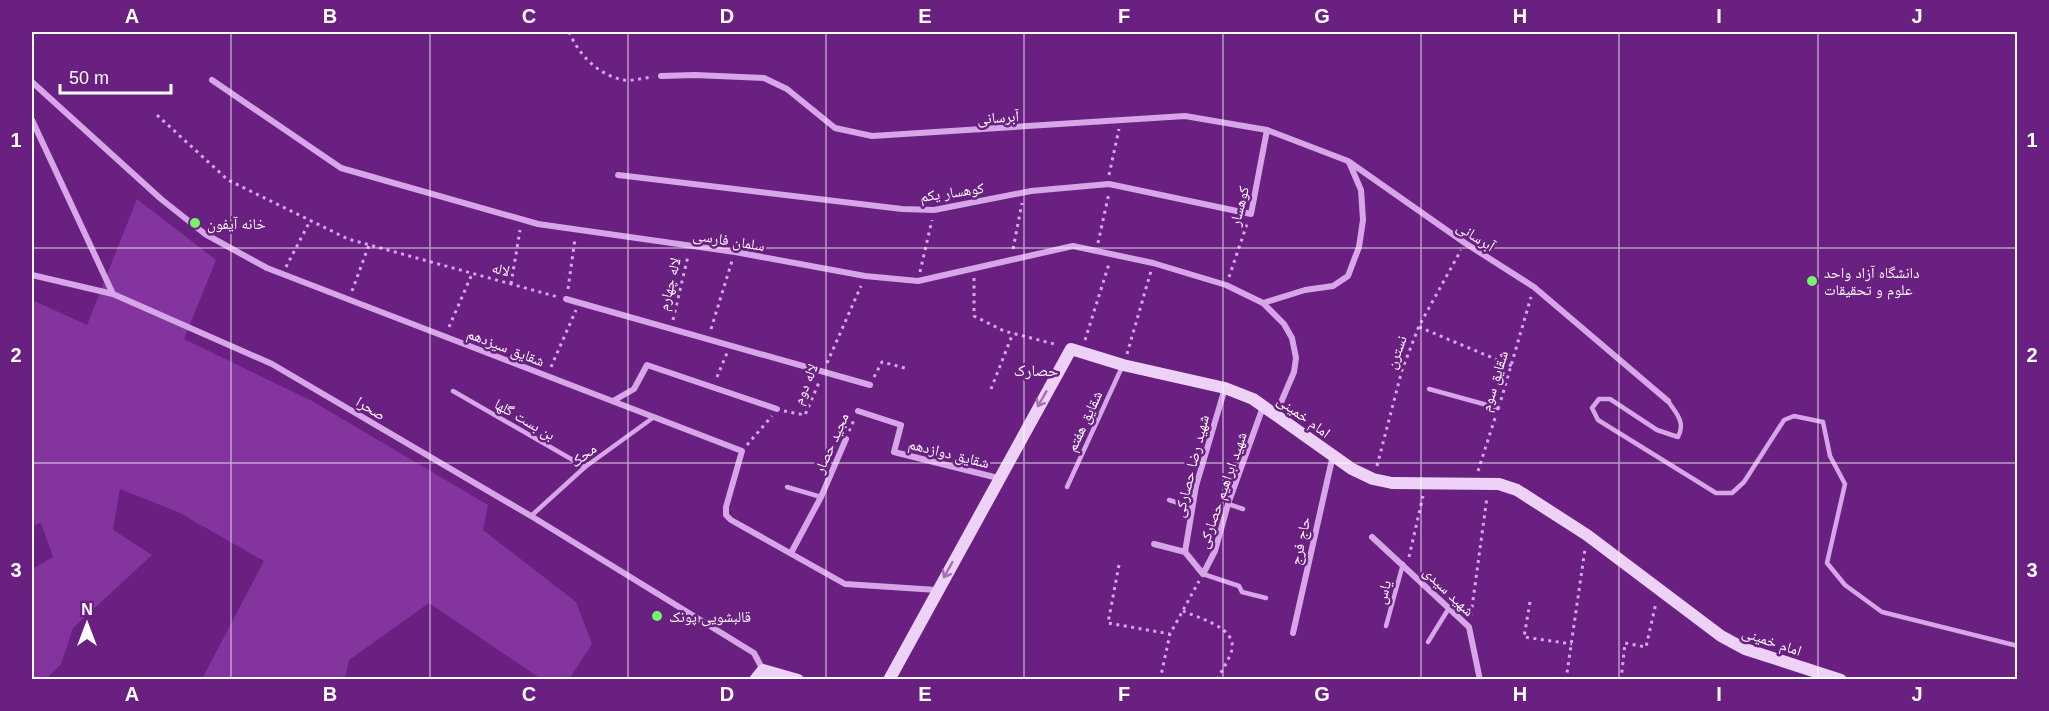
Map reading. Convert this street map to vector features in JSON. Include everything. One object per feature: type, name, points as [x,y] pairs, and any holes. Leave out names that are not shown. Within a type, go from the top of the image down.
[{"type":"street","name":"آبرسانی","points":[[661,76],[764,78],[787,89],[835,128],[873,136],[1185,116],[1267,130],[1348,161],[1465,243],[1534,287],[1668,401]]},
{"type":"street","name":"سلمان فارسی","points":[[212,80],[341,168],[522,219],[735,252],[865,276],[918,281],[1073,246],[1153,263],[1226,285],[1263,303]]},
{"type":"street","name":"شقایق سیزدهم","points":[[32,82],[161,199],[205,234],[283,274],[742,451]]},
{"type":"street","points":[[32,120],[113,294]]},
{"type":"street","name":"کوهسار","points":[[1251,214],[1267,130]]},
{"type":"street","points":[[1276,414],[1294,372],[1296,358],[1292,338],[1284,324],[1263,303],[1305,290],[1333,286],[1348,276],[1359,247],[1363,220],[1361,190],[1348,161]]},
{"type":"street","name":"کوهسار یکم","points":[[618,175],[902,209],[934,210],[1024,192],[1109,184],[1251,214]]},
{"type":"street","name":"صحرا","points":[[32,274],[113,294],[272,364],[531,516],[754,653],[759,675]]},
{"type":"street","points":[[566,299],[870,385]]},
{"type":"street","points":[[889,680],[998,478],[1077,350]]},
{"type":"street","name":"امام خمینی","points":[[1077,350],[1123,364],[1225,388],[1263,405],[1352,469],[1373,479],[1392,483],[1499,484],[1527,495],[1587,535],[1732,643],[1841,680]]},
{"type":"street","name":"لاله دوم","points":[[613,401],[634,388],[647,365],[777,410]]},
{"type":"street","name":"شهید رضا حصارکی","points":[[1185,552],[1191,507],[1225,388]]},
{"type":"street","name":"شهید ابراهیم حصارکی","points":[[1203,574],[1215,551],[1228,504],[1263,405]]},
{"type":"street","name":"شقایق دوازدهم","points":[[858,411],[901,425],[894,452],[998,478]]},
{"type":"street","name":"مجید حصار","points":[[791,553],[821,497],[846,439]]},
{"type":"street","points":[[742,451],[726,507],[726,514],[731,520],[845,584],[937,590]]},
{"type":"street","name":"حاج فرج","points":[[1293,633],[1333,455]]},
{"type":"street","name":"شهید سیدی","points":[[1372,537],[1405,565],[1469,627],[1480,680]]},
{"type":"street","points":[[1154,544],[1185,552],[1203,574]]},
{"type":"street","points":[[759,675],[798,680]]},
{"type":"lane","name":"شقایق هفتم","points":[[1067,487],[1123,364]]},
{"type":"lane","points":[[1429,389],[1498,408]]},
{"type":"lane","name":"بن بست گلها","points":[[453,391],[585,467]]},
{"type":"lane","points":[[1668,401],[1681,419],[1682,429],[1678,437],[1657,430],[1610,399],[1599,399],[1592,408],[1598,420],[1716,493],[1732,493],[1744,482],[1784,420],[1794,416],[1823,422],[1830,456],[1845,484],[1827,563],[1845,585],[1881,612],[2018,646]]},
{"type":"lane","name":"محک","points":[[531,516],[585,467],[654,417]]},
{"type":"lane","points":[[787,487],[821,497]]},
{"type":"lane","points":[[1169,500],[1191,507]]},
{"type":"lane","points":[[1228,504],[1243,509]]},
{"type":"lane","name":"یاس","points":[[1386,626],[1405,565]]},
{"type":"lane","points":[[1203,574],[1239,586],[1242,592],[1266,598]]},
{"type":"lane","points":[[1428,642],[1449,608]]},
{"type":"path","points":[[569,32],[575,45],[596,69],[626,80],[661,76]]},
{"type":"path","name":"لاله","points":[[157,115],[228,180],[348,239],[566,299]]},
{"type":"path","points":[[1096,250],[1121,121]]},
{"type":"path","points":[[1011,260],[1024,192]]},
{"type":"path","points":[[918,281],[934,210]]},
{"type":"path","name":"کوهسار","points":[[1226,285],[1251,214]]},
{"type":"path","points":[[510,284],[522,219]]},
{"type":"path","points":[[283,274],[310,221]]},
{"type":"path","points":[[566,299],[577,229]]},
{"type":"path","name":"نسترن","points":[[1373,479],[1402,370],[1419,326],[1465,243]]},
{"type":"path","points":[[349,300],[369,245]]},
{"type":"path","name":"لاله چهارم","points":[[671,328],[691,246]]},
{"type":"path","points":[[708,339],[735,252]]},
{"type":"path","points":[[974,269],[974,316],[1013,333],[1077,350],[1112,253]]},
{"type":"path","points":[[1123,364],[1153,263]]},
{"type":"path","points":[[445,337],[472,274]]},
{"type":"path","name":"لاله دوم","points":[[777,410],[805,415],[865,276]]},
{"type":"path","name":"شقایق سوم","points":[[1474,482],[1512,366],[1534,287]]},
{"type":"path","points":[[547,376],[580,303]]},
{"type":"path","points":[[1419,326],[1512,366]]},
{"type":"path","points":[[991,389],[1013,333]]},
{"type":"path","points":[[712,387],[731,346]]},
{"type":"path","points":[[870,385],[882,362],[905,368]]},
{"type":"path","points":[[742,451],[777,410]]},
{"type":"path","name":"مجید حصار","points":[[846,439],[858,411]]},
{"type":"path","points":[[1405,565],[1426,483]]},
{"type":"path","points":[[1469,627],[1489,483]]},
{"type":"path","points":[[1566,680],[1587,535]]},
{"type":"path","points":[[1119,565],[1108,623],[1170,634]]},
{"type":"path","points":[[1160,680],[1170,634],[1203,574]]},
{"type":"path","points":[[1621,680],[1625,643],[1646,647],[1659,590]]},
{"type":"path","points":[[1530,602],[1524,637],[1572,644]]},
{"type":"path","points":[[1183,611],[1230,635],[1232,649],[1217,680]]},
{"type":"shaded area","points":[[137,199],[216,260],[184,339],[312,401],[488,505],[483,530],[576,602],[592,644],[569,679],[541,679],[429,603],[349,660],[345,679],[202,679],[264,561],[178,512],[120,489],[113,530],[152,555],[73,628],[61,664],[46,679],[32,679],[32,569],[53,557],[41,523],[32,526],[32,300],[87,325]]},
{"type":"place","name":"خانه آیفون","points":[[195,223]]},
{"type":"place","name":"دانشگاه آزاد واحد علوم و تحقیقات","points":[[1812,281]]},
{"type":"place","name":"قالبشویی پونک","points":[[657,616]]},
{"type":"district","name":"حصارک","points":[[1036,370]]}]
